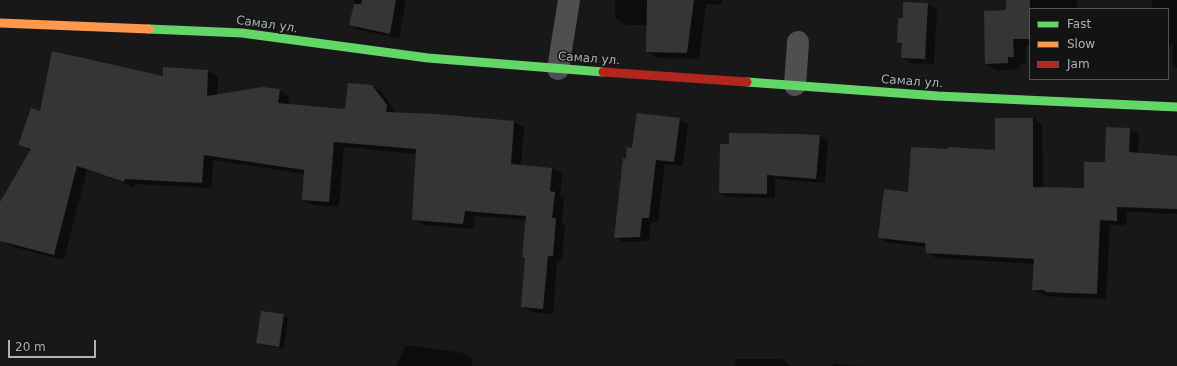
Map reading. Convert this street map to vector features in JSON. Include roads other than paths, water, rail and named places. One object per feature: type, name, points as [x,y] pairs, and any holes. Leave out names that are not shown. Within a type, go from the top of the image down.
[{"type":"street","points":[[558,69],[569,0]]},
{"type":"street","name":"Самал ул.","points":[[0,23],[242,33],[428,58],[558,69],[938,96],[1177,107]]},
{"type":"street","points":[[795,85],[798,42]]}]
